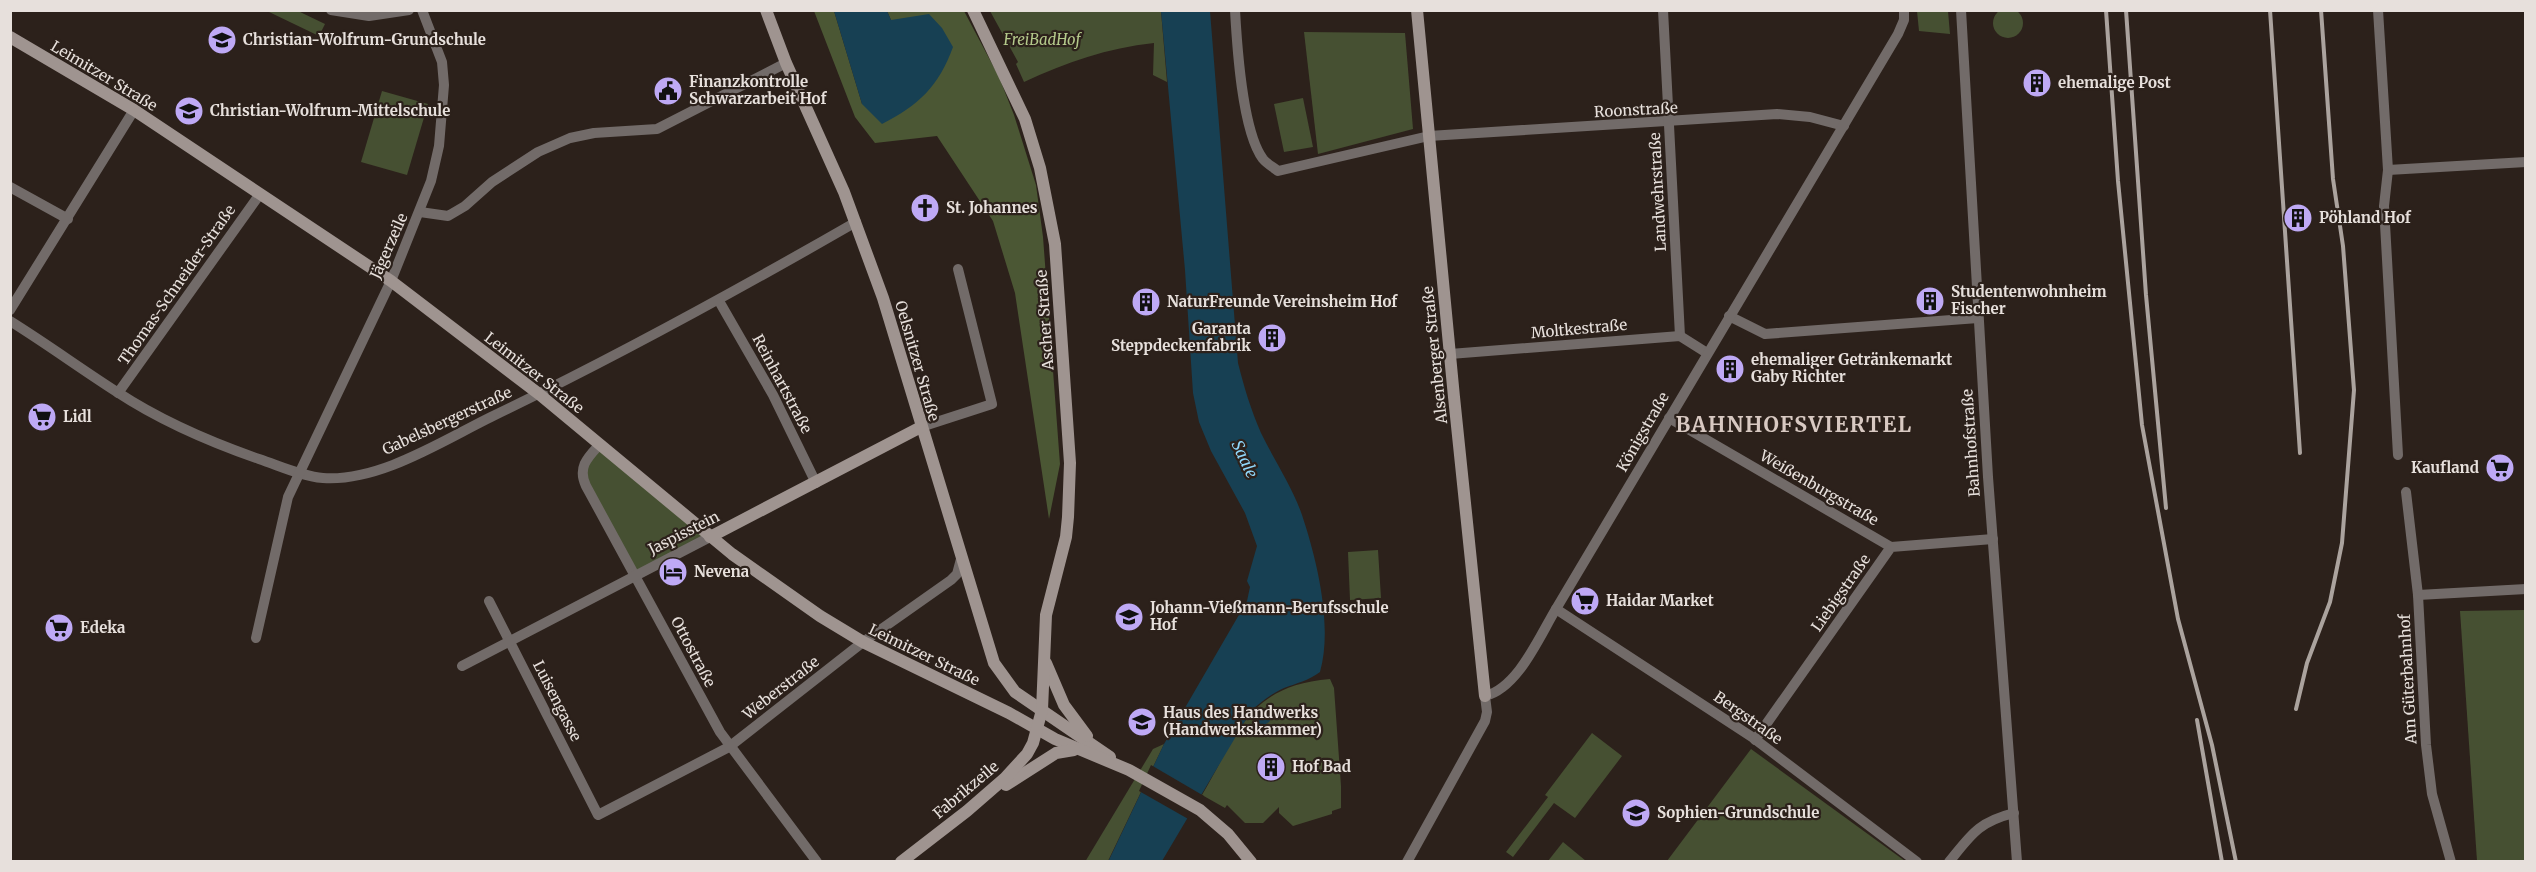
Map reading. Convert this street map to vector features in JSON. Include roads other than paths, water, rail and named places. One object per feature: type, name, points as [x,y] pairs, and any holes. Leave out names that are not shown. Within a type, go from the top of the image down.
[{"type":"street","points":[[332,10],[369,16],[409,10]]},
{"type":"street","points":[[420,212],[431,181],[438,146],[444,85],[442,62],[422,10]]},
{"type":"street","name":"Oelsnitzer Straße","points":[[766,10],[786,63],[856,222],[883,298],[994,663],[1010,687],[1101,750]]},
{"type":"street","name":"Ascher Straße","points":[[973,10],[1024,119],[1040,168],[1055,244],[1070,463],[1066,537],[1050,597],[1044,640],[1042,710]]},
{"type":"street","name":"Roonstraße","points":[[1235,10],[1239,73],[1251,129],[1262,158],[1278,171],[1429,136],[1669,123],[1777,114],[1810,117],[1844,126]]},
{"type":"street","name":"Alsenberger Straße","points":[[1417,10],[1485,696]]},
{"type":"street","name":"Landwehrstraße","points":[[1663,10],[1680,336]]},
{"type":"street","name":"Königstraße","points":[[1485,696],[1497,693],[1512,682],[1898,34],[1904,20],[1904,10]]},
{"type":"street","name":"Bahnhofstraße","points":[[1961,10],[1978,318],[2017,861]]},
{"type":"street","points":[[2378,10],[2388,170],[2384,206],[2398,455]]},
{"type":"street","name":"Leimitzer Straße","points":[[10,38],[134,110],[391,281],[540,394],[710,537],[820,616],[863,642],[1038,730],[1082,752],[1134,773]]},
{"type":"street","name":"Jägerzeile","points":[[256,638],[288,497],[391,281],[420,212],[448,216],[465,206],[492,182],[538,152],[570,138],[594,133],[657,129],[786,63]]},
{"type":"street","points":[[10,310],[134,110]]},
{"type":"street","points":[[2388,170],[2526,162]]},
{"type":"street","points":[[10,187],[68,219]]},
{"type":"street","name":"Thomas-Schneider-Straße","points":[[118,393],[260,194]]},
{"type":"street","name":"Gabelsbergerstraße","points":[[10,321],[118,393],[166,420],[235,450],[298,473],[323,478],[349,476],[393,465],[540,394],[719,301],[856,222]]},
{"type":"street","points":[[921,428],[992,404],[958,269]]},
{"type":"street","name":"Reinhartstraße","points":[[719,301],[773,395],[816,483]]},
{"type":"street","points":[[1729,316],[1765,334],[1978,318]]},
{"type":"street","points":[[1680,336],[1707,353]]},
{"type":"street","name":"Moltkestraße","points":[[1450,354],[1680,336]]},
{"type":"street","name":"Weißenburgstraße","points":[[1669,418],[1892,548]]},
{"type":"street","name":"Jaspisstein","points":[[462,666],[635,574],[921,428]]},
{"type":"street","name":"Ottostraße","points":[[600,444],[583,465],[583,481],[729,747],[817,861]]},
{"type":"street","name":"Am Güterbahnhof","points":[[2406,492],[2418,595],[2426,746],[2432,794],[2451,861]]},
{"type":"street","name":"Liebigstraße","points":[[1755,740],[1892,548],[1993,539]]},
{"type":"street","name":"Weberstraße","points":[[598,815],[729,747],[863,642],[951,580],[957,574],[961,559]]},
{"type":"street","points":[[2418,595],[2526,589]]},
{"type":"street","name":"Luisengasse","points":[[489,601],[598,815]]},
{"type":"street","name":"Bergstraße","points":[[1556,609],[1755,740],[1917,861]]},
{"type":"street","name":"Ascher Straße","points":[[1044,640],[1047,668],[1057,692],[1071,717],[1101,750]]},
{"type":"street","points":[[1407,861],[1485,721],[1487,712],[1485,696]]},
{"type":"street","name":"Fabrikzeile","points":[[901,861],[967,811],[1019,764],[1027,754],[1038,730],[1042,710]]},
{"type":"street","points":[[967,811],[1056,753],[1065,750],[1082,752]]},
{"type":"street","points":[[1101,750],[1134,773],[1200,810],[1228,834],[1251,861]]},
{"type":"street","points":[[1949,861],[1971,835],[1985,823],[2014,813]]},
{"type":"water","points":[[834,11],[887,11],[891,20],[929,14],[942,28],[953,47],[941,73],[926,93],[906,110],[882,124],[862,104]]},
{"type":"water","name":"Saale","points":[[1161,11],[1210,11],[1238,363],[1257,424],[1293,494],[1308,533],[1322,593],[1324,654],[1320,672],[1275,693],[1251,711],[1162,861],[1108,862],[1164,744],[1247,601],[1250,587],[1247,581],[1257,546],[1245,513],[1211,451],[1199,422],[1193,393],[1185,270]]},
{"type":"water","points":[[1271,710],[1275,713],[1269,722],[1264,725],[1258,724],[1258,719]]},
{"type":"railway","points":[[2106,10],[2118,181],[2142,425],[2178,619],[2212,745],[2236,862]]},
{"type":"railway","points":[[2126,10],[2146,295],[2166,508]]},
{"type":"railway","points":[[2270,10],[2300,453]]},
{"type":"railway","points":[[2296,709],[2307,663],[2330,602],[2342,543],[2354,390],[2343,246],[2333,179],[2321,10]]},
{"type":"railway","points":[[2197,720],[2222,862]]},
{"type":"place","name":"Christian-Wolfrum-Grundschule","points":[[222,40]]},
{"type":"place","name":"ehemalige Post","points":[[2037,83]]},
{"type":"place","name":"Finanzkontrolle Schwarzarbeit Hof","points":[[668,91]]},
{"type":"place","name":"Christian-Wolfrum-Mittelschule","points":[[189,111]]},
{"type":"place","name":"St. Johannes","points":[[925,208]]},
{"type":"place","name":"Pöhland Hof","points":[[2298,218]]},
{"type":"place","name":"Studentenwohnheim Fischer","points":[[1930,301]]},
{"type":"place","name":"NaturFreunde Vereinsheim Hof","points":[[1146,302]]},
{"type":"place","name":"Garanta Steppdeckenfabrik","points":[[1272,338]]},
{"type":"place","name":"ehemaliger Getränkemarkt Gaby Richter","points":[[1730,369]]},
{"type":"place","name":"Lidl","points":[[42,417]]},
{"type":"place","name":"Kaufland","points":[[2500,468]]},
{"type":"place","name":"Nevena","points":[[673,572]]},
{"type":"place","name":"Haidar Market","points":[[1585,601]]},
{"type":"place","name":"Johann-Vießmann-Berufsschule Hof","points":[[1129,617]]},
{"type":"place","name":"Edeka","points":[[59,628]]},
{"type":"place","name":"Haus des Handwerks (Handwerkskammer)","points":[[1142,722]]},
{"type":"place","name":"Hof Bad","points":[[1271,767]]},
{"type":"place","name":"Sophien-Grundschule","points":[[1636,813]]},
{"type":"district","name":"BAHNHOFSVIERTEL","points":[[1794,425]]},
{"type":"park label","name":"FreiBadHof","points":[[1042,40]]}]
